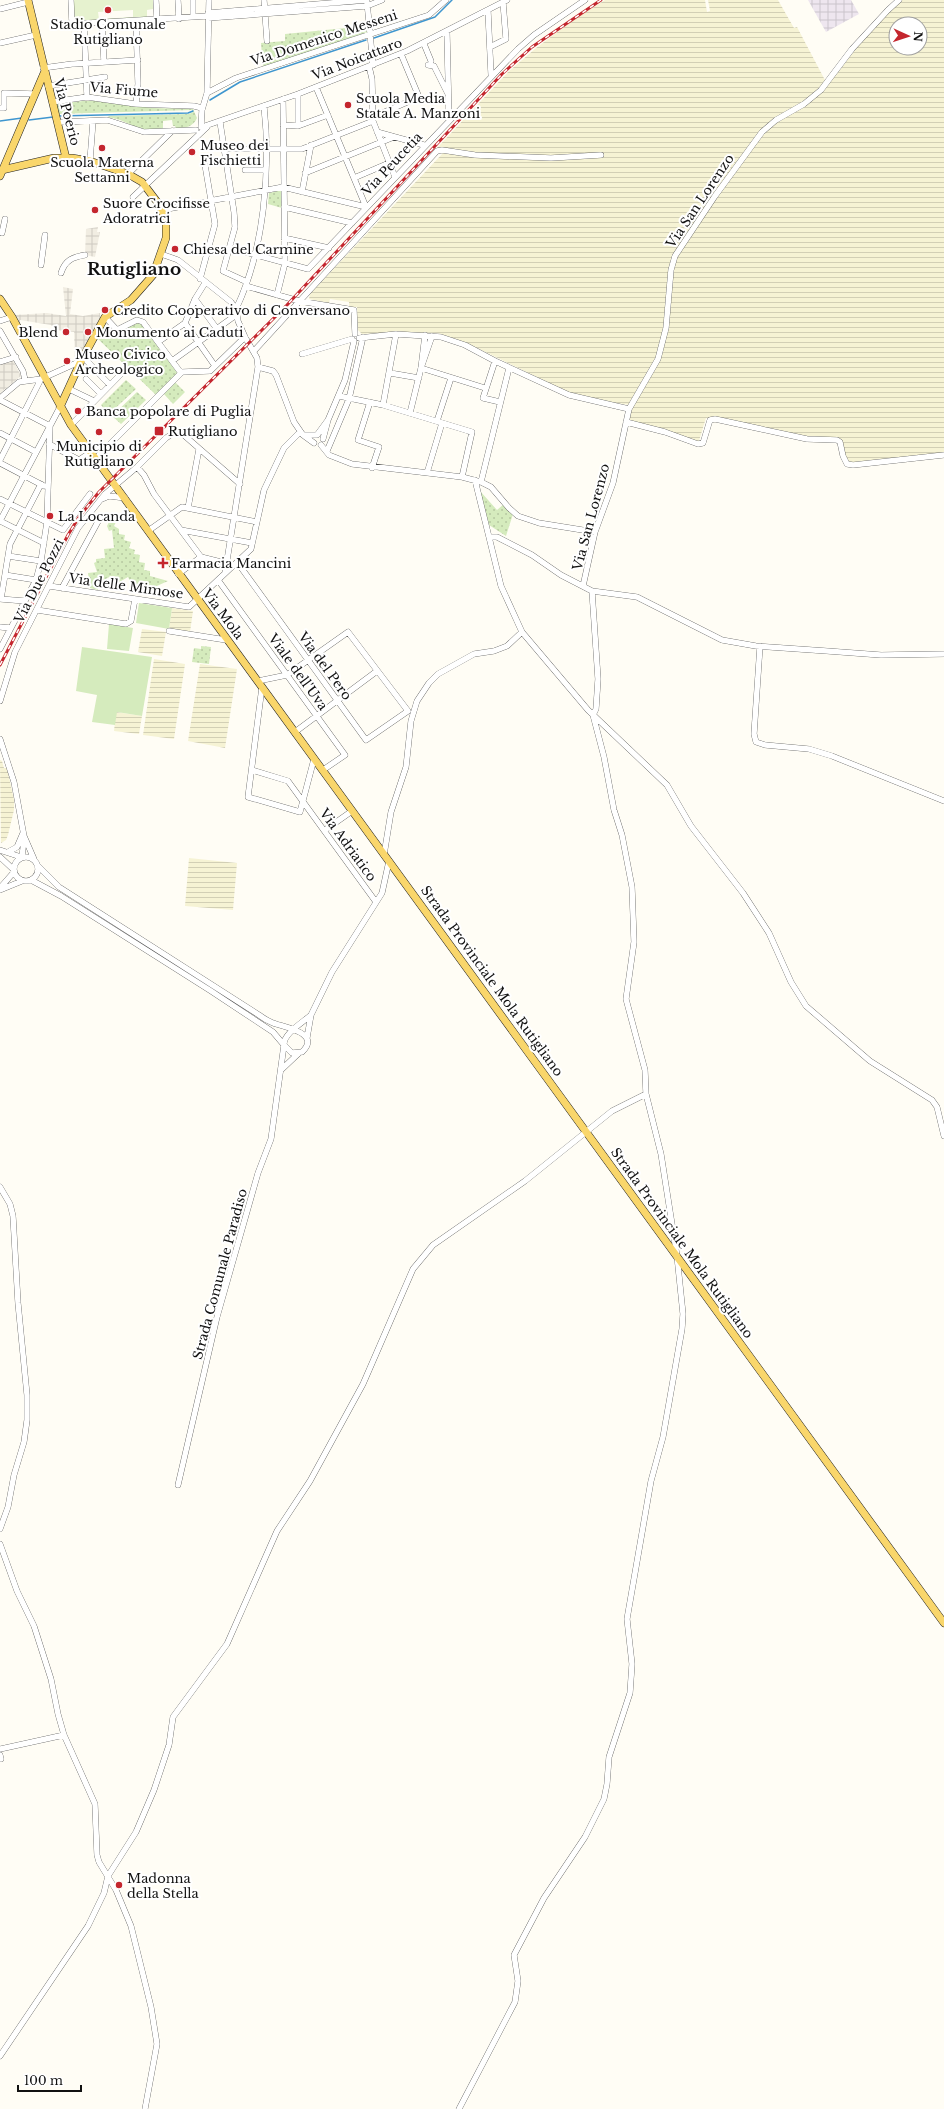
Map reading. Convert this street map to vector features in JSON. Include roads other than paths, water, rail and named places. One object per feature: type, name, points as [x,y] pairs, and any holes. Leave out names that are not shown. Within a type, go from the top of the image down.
[{"type":"main road","name":"Via Poerio","points":[[28,1],[66,158]]},
{"type":"main road","points":[[44,70],[35,94],[4,160],[1,173],[54,158],[90,161],[128,174],[145,186],[162,210],[167,226],[156,269],[146,283],[124,306],[105,317],[82,359],[60,407]]},
{"type":"main road","name":"Via Mola","points":[[0,299],[12,317],[43,378],[71,425],[226,640],[258,680],[401,878]]},
{"type":"main road","name":"Strada Provinciale Mola Rutigliano","points":[[401,878],[944,1623]]},
{"type":"street","points":[[71,0],[72,24],[179,19],[382,0]]},
{"type":"street","points":[[156,0],[157,20]]},
{"type":"street","points":[[178,0],[179,19]]},
{"type":"street","points":[[193,0],[194,17]]},
{"type":"street","points":[[133,197],[190,143],[200,130],[202,108],[206,101],[209,0]]},
{"type":"street","points":[[264,0],[267,41]]},
{"type":"street","points":[[437,0],[438,8]]},
{"type":"street","name":"Via Domenico Messeni","points":[[206,93],[236,78],[429,15],[446,0]]},
{"type":"street","name":"Via Peucetia","points":[[285,263],[308,269],[491,74],[534,35],[578,2],[585,0]]},
{"type":"street","name":"Via San Lorenzo","points":[[583,586],[595,532],[613,483],[629,409],[658,359],[667,323],[672,265],[684,242],[762,132],[776,120],[804,104],[821,90],[852,49],[899,0]]},
{"type":"street","points":[[0,9],[28,1]]},
{"type":"street","points":[[490,47],[506,39],[505,1]]},
{"type":"street","name":"Via Noicattaro","points":[[200,130],[401,54],[447,33],[505,1]]},
{"type":"street","points":[[367,2],[370,34],[373,119],[395,177]]},
{"type":"street","points":[[488,11],[491,74]]},
{"type":"street","points":[[136,21],[138,60],[136,104]]},
{"type":"street","points":[[102,22],[104,62]]},
{"type":"street","points":[[84,23],[87,63],[87,97]]},
{"type":"street","points":[[447,33],[449,119]]},
{"type":"street","points":[[0,43],[36,35]]},
{"type":"street","points":[[424,44],[430,63],[434,66],[449,95]]},
{"type":"street","points":[[224,150],[302,149],[336,136],[419,97],[401,54]]},
{"type":"street","points":[[44,70],[73,64],[138,60]]},
{"type":"street","points":[[48,86],[105,77]]},
{"type":"street","points":[[316,87],[366,207]]},
{"type":"street","points":[[0,108],[4,108],[4,94],[35,94]]},
{"type":"street","points":[[298,94],[298,126]]},
{"type":"street","name":"Via Fiume","points":[[52,102],[87,97],[136,104],[194,106],[202,108]]},
{"type":"street","points":[[277,295],[285,263],[283,99]]},
{"type":"street","points":[[172,361],[217,329],[236,312],[247,284],[265,205],[264,106]]},
{"type":"street","points":[[283,125],[298,126],[328,115]]},
{"type":"street","points":[[62,122],[107,120],[144,132],[200,130]]},
{"type":"street","points":[[90,161],[93,121]]},
{"type":"street","points":[[220,122],[232,196],[235,227],[223,271],[247,284],[277,295],[299,301],[354,310],[356,337],[349,399],[327,451]]},
{"type":"street","points":[[128,174],[172,131]]},
{"type":"street","points":[[377,132],[424,145]]},
{"type":"street","points":[[305,173],[394,137]]},
{"type":"street","points":[[302,192],[311,145]]},
{"type":"street","points":[[254,351],[437,152],[442,150],[476,155],[551,158],[601,155]]},
{"type":"street","points":[[354,178],[389,163]]},
{"type":"street","points":[[158,342],[185,323],[203,281],[215,224],[205,165]]},
{"type":"street","points":[[245,170],[265,170]]},
{"type":"street","points":[[162,210],[283,187],[366,207]]},
{"type":"street","points":[[284,207],[352,223]]},
{"type":"street","points":[[2,233],[4,219]]},
{"type":"street","points":[[41,265],[45,236]]},
{"type":"street","points":[[284,238],[329,248]]},
{"type":"street","points":[[230,248],[285,263]]},
{"type":"street","points":[[161,254],[178,260],[231,302],[245,337],[257,358],[258,367],[225,574]]},
{"type":"street","points":[[62,273],[63,267],[71,258],[85,255]]},
{"type":"street","points":[[195,299],[217,329]]},
{"type":"street","points":[[0,321],[12,317]]},
{"type":"street","points":[[105,317],[117,330],[140,320],[181,373]]},
{"type":"street","points":[[185,323],[215,366]]},
{"type":"street","points":[[0,332],[16,357],[25,380]]},
{"type":"street","points":[[302,354],[356,337],[396,334],[432,336],[465,345],[509,368],[574,397],[629,409]]},
{"type":"street","points":[[383,405],[396,334]]},
{"type":"street","points":[[410,412],[421,368],[425,335]]},
{"type":"street","points":[[421,368],[432,336]]},
{"type":"street","points":[[49,444],[79,460],[93,455],[182,372],[208,372],[245,337]]},
{"type":"street","points":[[322,442],[328,420],[345,380],[356,337]]},
{"type":"street","points":[[0,362],[16,357]]},
{"type":"street","points":[[50,426],[0,399],[15,384],[25,380],[43,378],[82,359],[110,385]]},
{"type":"street","points":[[495,361],[483,398],[500,402]]},
{"type":"street","points":[[258,367],[273,371],[276,375],[294,422],[302,433],[314,443],[322,442]]},
{"type":"street","points":[[421,368],[486,388]]},
{"type":"street","points":[[509,368],[478,481],[489,537],[503,592],[522,632],[593,715],[667,785],[691,826],[743,893],[769,933],[790,982],[806,1006],[870,1061],[932,1100],[937,1106],[944,1136]]},
{"type":"street","points":[[71,425],[125,370]]},
{"type":"street","points":[[390,373],[419,378]]},
{"type":"street","points":[[0,460],[43,378]]},
{"type":"street","points":[[427,473],[451,378]]},
{"type":"street","points":[[86,379],[102,394]]},
{"type":"street","points":[[69,388],[94,401]]},
{"type":"street","points":[[339,396],[410,412],[472,432],[462,477]]},
{"type":"street","points":[[370,402],[358,440],[379,446],[372,468]]},
{"type":"street","points":[[44,543],[0,521],[60,407]]},
{"type":"street","points":[[626,422],[665,432],[698,444],[703,443],[710,420],[715,419],[807,438],[837,440],[840,442],[844,460],[847,464],[852,465],[944,455]]},
{"type":"street","points":[[314,443],[313,439],[328,420]]},
{"type":"street","points":[[0,650],[36,580],[41,561],[47,522],[50,426]]},
{"type":"street","name":"Via Due Pozzi","points":[[0,701],[15,652],[75,534],[99,499],[116,486],[166,438],[178,430],[199,449]]},
{"type":"street","points":[[0,433],[36,452]]},
{"type":"street","points":[[197,600],[251,549],[264,490],[284,448],[302,433],[320,436],[329,455],[340,461],[372,468],[462,477],[478,481],[491,487],[518,516],[539,523],[595,532]]},
{"type":"street","points":[[188,508],[199,449],[240,484]]},
{"type":"street","points":[[0,464],[48,488]]},
{"type":"street","points":[[136,467],[144,474],[154,494],[201,557],[235,564]]},
{"type":"street","points":[[25,601],[0,599],[10,544],[41,484]]},
{"type":"street","points":[[0,499],[63,530],[90,494]]},
{"type":"street","points":[[99,499],[109,496],[124,498]]},
{"type":"street","points":[[148,531],[182,507],[257,522]]},
{"type":"street","points":[[62,588],[101,516]]},
{"type":"street","points":[[181,530],[252,543]]},
{"type":"street","points":[[489,537],[497,537],[532,555],[561,575],[592,591],[632,596],[718,638],[760,646],[881,655],[944,654]]},
{"type":"street","points":[[8,556],[41,561]]},
{"type":"street","points":[[178,574],[201,557]]},
{"type":"street","name":"Via del Pero","points":[[235,564],[366,740],[408,711],[377,671]]},
{"type":"street","points":[[5,575],[36,580]]},
{"type":"street","name":"Viale dell'Uva","points":[[218,580],[345,755],[323,770]]},
{"type":"street","name":"Via delle Mimose","points":[[49,586],[189,607],[197,600]]},
{"type":"street","points":[[459,2109],[515,2002],[518,1981],[514,1955],[544,1898],[585,1837],[604,1799],[607,1784],[609,1757],[630,1693],[632,1664],[627,1619],[651,1481],[663,1437],[682,1329],[677,1256],[661,1154],[646,1094],[645,1070],[626,999],[634,942],[632,887],[622,835],[614,810],[604,758],[593,715],[596,709],[598,679],[592,591]]},
{"type":"street","points":[[36,610],[126,624],[131,621],[135,599]]},
{"type":"street","points":[[0,627],[11,628]]},
{"type":"street","points":[[168,631],[226,640]]},
{"type":"street","points":[[258,680],[287,675],[348,632],[377,671],[295,732]]},
{"type":"street","points":[[282,1069],[307,1046],[311,1015],[338,963],[382,893],[392,806],[406,767],[411,720],[417,701],[429,683],[438,674],[474,654],[494,651],[507,646],[522,632]]},
{"type":"street","points":[[760,646],[754,734],[756,742],[765,745],[806,748],[828,754],[882,774],[944,801]]},
{"type":"street","points":[[262,687],[248,797],[300,812],[314,759]]},
{"type":"street","points":[[0,739],[14,782],[24,836],[38,866],[59,887],[272,1023],[302,1032],[307,1038]]},
{"type":"street","name":"Via Adriatico","points":[[252,770],[288,781],[376,902]]},
{"type":"street","points":[[325,830],[352,810]]},
{"type":"street","points":[[8,852],[17,847],[20,843],[23,829]]},
{"type":"street","points":[[0,889],[14,871],[16,863],[21,857],[24,836]]},
{"type":"street","points":[[0,850],[21,857],[27,856],[34,859]]},
{"type":"street","points":[[0,856],[22,881]]},
{"type":"street","points":[[31,880],[38,874],[38,866]]},
{"type":"street","points":[[0,889],[22,881],[31,880],[62,896],[211,990],[273,1032],[288,1051],[299,1054]]},
{"type":"street","points":[[284,1045],[287,1034],[294,1030],[311,1015]]},
{"type":"street","name":"Strada Comunale Paradiso","points":[[178,1485],[217,1317],[258,1173],[271,1139],[282,1069],[284,1045]]},
{"type":"street","points":[[1,2052],[88,1926],[104,1893],[108,1876],[136,1832],[154,1790],[169,1745],[173,1717],[227,1644],[277,1531],[310,1481],[363,1384],[413,1269],[434,1245],[525,1181],[618,1107],[646,1094]]},
{"type":"street","points":[[0,1187],[10,1204],[13,1216],[18,1298],[28,1408],[24,1442],[14,1475],[8,1507],[0,1530]]},
{"type":"street","points":[[0,1544],[54,1686],[58,1714],[64,1735],[95,1804],[97,1855],[116,1890],[131,1926],[152,2007],[157,2044],[145,2109]]},
{"type":"street","points":[[0,1750],[64,1735]]},
{"type":"waterway","points":[[374,38],[435,17],[452,0]]},
{"type":"waterway","points":[[210,100],[240,82],[366,40]]},
{"type":"waterway","points":[[58,116],[188,113],[193,111]]},
{"type":"waterway","points":[[29,120],[53,117]]},
{"type":"waterway","points":[[0,121],[22,118]]},
{"type":"railway","points":[[0,665],[68,535],[79,517],[99,492],[287,305],[502,74],[532,47],[601,0]]},
{"type":"place","name":"Stadio Comunale Rutigliano","points":[[108,10]]},
{"type":"place","name":"Scuola Media Statale A. Manzoni","points":[[348,105]]},
{"type":"place","name":"Scuola Materna Settanni","points":[[102,148]]},
{"type":"place","name":"Museo dei Fischietti","points":[[192,152]]},
{"type":"place","name":"Suore Crocifisse Adoratrici","points":[[95,210]]},
{"type":"place","name":"Chiesa del Carmine","points":[[175,249]]},
{"type":"place","name":"Credito Cooperativo di Conversano","points":[[105,310]]},
{"type":"place","name":"Blend","points":[[66,332]]},
{"type":"place","name":"Monumento ai Caduti","points":[[88,332]]},
{"type":"place","name":"Museo Civico Archeologico","points":[[67,361]]},
{"type":"place","name":"Banca popolare di Puglia","points":[[78,411]]},
{"type":"place","name":"Rutigliano","points":[[159,431]]},
{"type":"place","name":"Municipio di Rutigliano","points":[[99,432]]},
{"type":"place","name":"La Locanda","points":[[50,516]]},
{"type":"place","name":"Farmacia Mancini","points":[[163,563]]},
{"type":"place","name":"Madonna della Stella","points":[[119,1885]]},
{"type":"district","name":"Rutigliano","points":[[134,269]]}]
